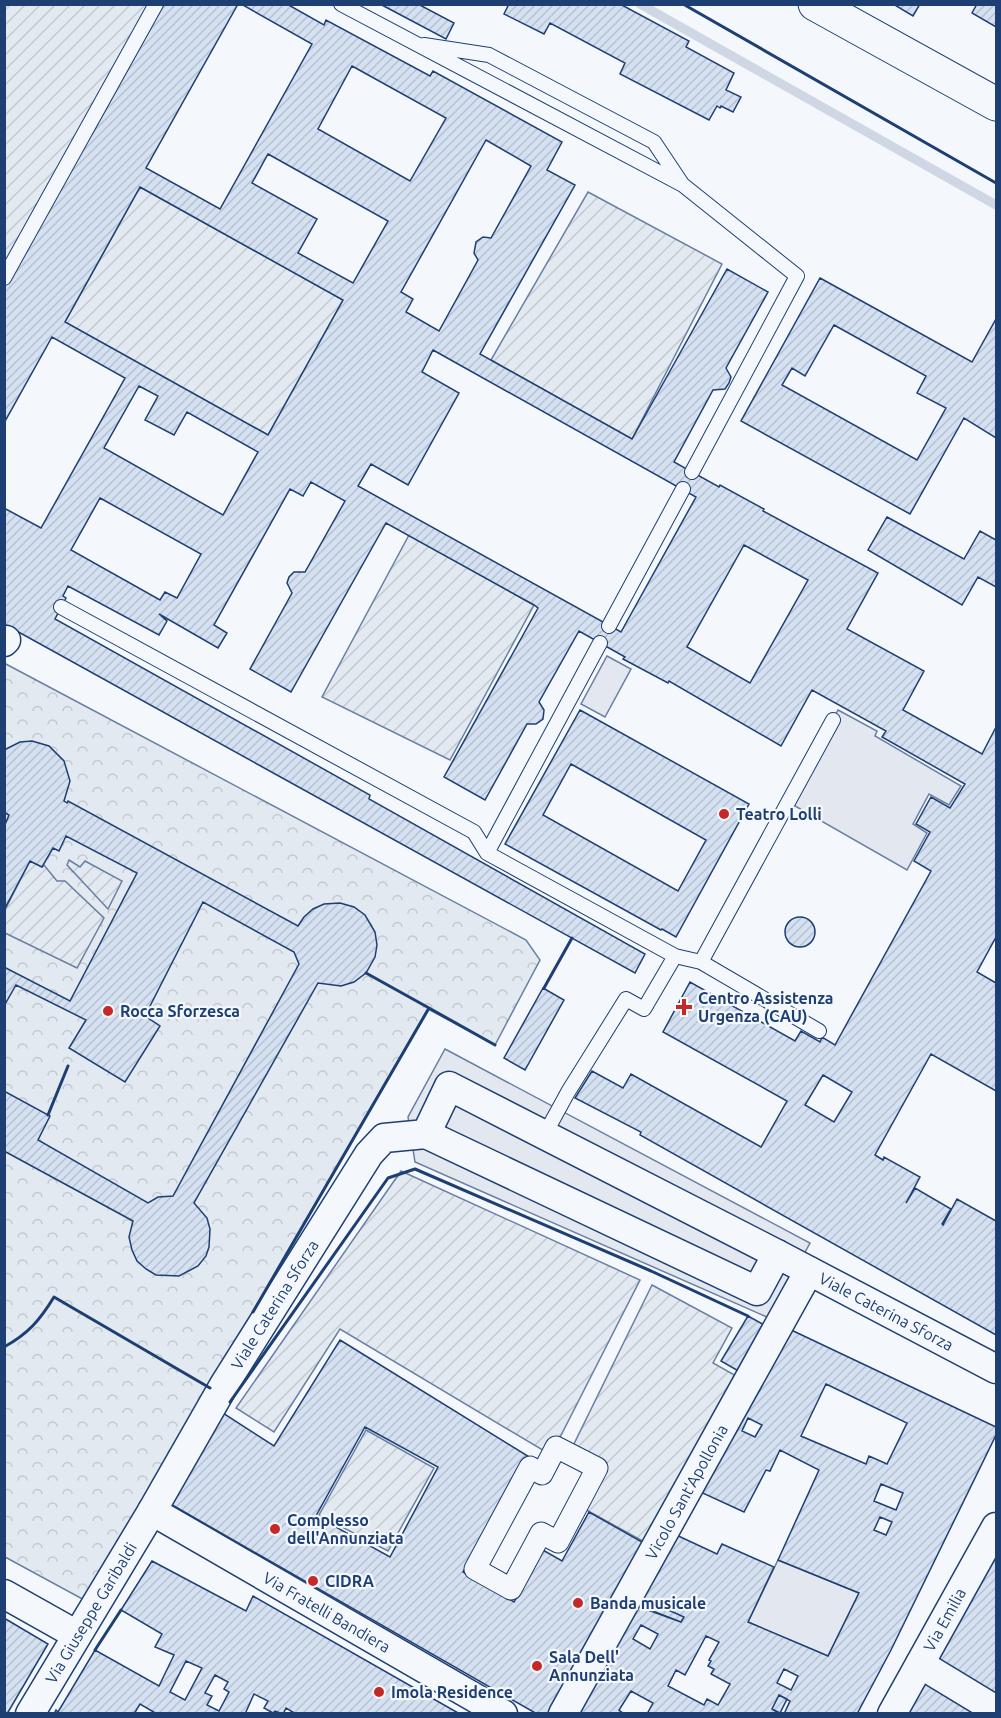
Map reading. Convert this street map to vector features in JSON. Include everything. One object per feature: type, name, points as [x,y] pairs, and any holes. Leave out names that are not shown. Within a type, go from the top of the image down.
[{"type":"street","points":[[815,4],[996,104]]},
{"type":"street","name":"Viale Caterina Sforza","points":[[152,1511],[224,1385],[369,1154],[384,1138],[426,1134],[449,1086],[996,1369]]},
{"type":"street","points":[[426,1134],[757,1291],[777,1254]]},
{"type":"street","name":"Vicolo Sant'Apollonia","points":[[563,1713],[809,1271]]},
{"type":"street","points":[[556,1447],[597,1468],[558,1542],[541,1533],[511,1589],[475,1569],[530,1467],[542,1473],[556,1447]]},
{"type":"street","name":"Via Giuseppe Garibaldi","points":[[30,1713],[152,1511]]},
{"type":"street","name":"Via Fratelli Bandiera","points":[[152,1511],[502,1713]]},
{"type":"street","name":"Via Emilia","points":[[892,1713],[996,1527]]},
{"type":"street","points":[[4,1594],[77,1635]]},
{"type":"street","points":[[920,1664],[996,1710]]},
{"type":"lane","points":[[4,278],[156,4]]},
{"type":"lane","points":[[341,4],[683,185],[797,276],[692,472]]},
{"type":"lane","points":[[413,43],[489,55],[654,142],[683,185]]},
{"type":"lane","points":[[609,626],[682,489]]},
{"type":"lane","points":[[61,607],[474,832],[487,852],[675,956],[701,962],[819,1031]]},
{"type":"lane","points":[[487,852],[600,643]]},
{"type":"lane","points":[[701,962],[833,720]]},
{"type":"lane","points":[[545,1134],[568,1092],[626,999],[644,1009],[675,956]]},
{"type":"green space","points":[[5,5],[152,5],[5,274]]},
{"type":"green space","points":[[140,187],[343,300],[268,435],[65,322]]},
{"type":"green space","points":[[588,192],[722,264],[632,439],[491,360]]},
{"type":"green space","points":[[409,535],[534,605],[450,760],[322,697]]},
{"type":"green space","points":[[4,663],[526,940],[540,960],[495,1045],[428,1009],[86,1601],[5,1557]]},
{"type":"green space","points":[[69,860],[80,867],[85,861],[122,881],[108,909],[67,865]]},
{"type":"green space","points":[[30,861],[42,867],[44,865],[57,881],[65,881],[104,918],[77,968],[5,933],[5,910]]},
{"type":"green space","points":[[401,1171],[640,1280],[551,1455],[340,1329],[274,1432],[236,1408]]},
{"type":"green space","points":[[652,1285],[732,1328],[713,1363],[738,1377],[648,1544],[581,1507],[602,1467],[571,1450]]},
{"type":"green space","points":[[366,1430],[434,1468],[388,1551],[319,1515]]},
{"type":"shaded area","points":[[607,656],[631,669],[605,717],[581,704]]},
{"type":"shaded area","points":[[838,710],[877,731],[875,736],[961,786],[949,805],[929,794],[913,824],[927,833],[907,870],[788,802]]},
{"type":"shaded area","points":[[445,1049],[810,1243],[769,1318],[415,1162],[408,1117]]},
{"type":"shaded area","points":[[778,1560],[859,1593],[828,1656],[748,1622]]},
{"type":"building","points":[[164,4],[238,4],[146,168],[220,209],[312,44],[241,4],[287,4],[324,25],[326,20],[430,76],[433,71],[562,142],[547,170],[575,185],[480,354],[632,439],[727,269],[768,292],[726,368],[731,377],[729,383],[725,389],[713,390],[674,462],[878,573],[847,629],[924,671],[903,710],[982,754],[996,727],[996,937],[977,972],[996,983],[996,1091],[931,1054],[875,1155],[883,1160],[884,1157],[920,1177],[906,1203],[915,1188],[951,1209],[943,1225],[957,1199],[996,1221],[996,1335],[640,1135],[641,1132],[575,1098],[592,1071],[623,1088],[631,1074],[761,1147],[787,1101],[663,1032],[690,982],[795,1041],[801,1031],[820,1042],[822,1037],[835,1045],[931,871],[914,861],[930,832],[916,824],[931,797],[950,808],[965,784],[882,737],[886,731],[812,690],[781,746],[669,681],[668,683],[623,659],[625,657],[579,631],[539,702],[544,710],[543,719],[536,724],[527,724],[485,800],[444,777],[538,608],[534,605],[386,523],[291,692],[250,669],[292,593],[287,583],[289,577],[294,572],[305,572],[345,501],[311,482],[303,496],[290,489],[214,625],[227,633],[218,648],[159,614],[167,621],[159,635],[68,586],[63,596],[66,598],[55,619],[370,795],[369,799],[645,954],[635,973],[4,624],[4,508],[41,528],[125,378],[52,337],[4,423],[4,281],[88,132],[92,134]],"holes":[[[352,66],[446,118],[410,181],[318,129]],[[486,140],[531,166],[491,238],[483,237],[476,242],[474,253],[478,260],[439,331],[406,312],[413,299],[401,292]],[[268,154],[388,221],[353,283],[298,253],[317,219],[252,183]],[[140,187],[343,300],[268,435],[65,322]],[[433,350],[696,497],[621,632],[358,486],[371,464],[408,485],[459,393],[422,372]],[[139,386],[158,396],[145,420],[174,435],[187,412],[258,452],[223,515],[104,448]],[[100,498],[201,554],[177,598],[165,592],[160,600],[71,550]],[[744,545],[808,580],[750,683],[687,647]],[[823,1075],[852,1092],[834,1122],[805,1105]]]},
{"type":"building","points":[[380,4],[418,4],[454,23],[446,39]]},
{"type":"building","points":[[509,4],[620,4],[689,41],[686,47],[734,73],[726,90],[741,97],[733,112],[717,106],[709,120],[620,74],[625,63],[550,23],[544,34],[504,14]]},
{"type":"building","points":[[893,4],[920,4],[913,16]]},
{"type":"building","points":[[977,4],[996,4],[996,27],[972,13]]},
{"type":"building","points":[[820,278],[972,362],[996,319],[996,438],[964,418],[910,514],[741,421]],"holes":[[[834,325],[926,376],[917,393],[946,408],[917,460],[782,385],[792,368],[805,376]]]},
{"type":"building","points":[[887,517],[964,559],[980,531],[996,540],[996,587],[978,577],[962,605],[868,550]]},
{"type":"building","points":[[580,710],[749,804],[676,937],[505,844]],"holes":[[[571,764],[706,840],[678,891],[543,815]]]},
{"type":"building","name":"Rocca Sforzesca","points":[[32,741],[49,746],[64,761],[70,781],[64,801],[67,803],[68,801],[298,926],[313,909],[324,904],[340,903],[354,907],[365,915],[375,932],[377,945],[375,957],[366,973],[354,982],[341,986],[318,983],[194,1203],[207,1218],[210,1229],[209,1247],[206,1256],[198,1266],[179,1276],[156,1275],[137,1261],[129,1237],[133,1221],[4,1151],[4,1091],[50,1116],[38,1140],[148,1203],[158,1197],[173,1196],[299,964],[294,952],[203,902],[145,1016],[160,1026],[125,1082],[69,1048],[86,1020],[16,985],[4,1006],[4,967],[70,1001],[137,873],[66,836],[59,851],[53,848],[42,867],[30,861],[4,910],[4,827],[9,815],[4,812],[4,750],[20,742]]},
{"type":"building","points":[[800,917],[811,921],[815,932],[811,943],[800,947],[789,943],[785,932],[789,921]]},
{"type":"building","points":[[543,988],[564,1000],[525,1070],[504,1058]]},
{"type":"building","points":[[748,1316],[773,1330],[747,1376],[721,1361]]},
{"type":"building","points":[[787,1328],[996,1427],[996,1435],[891,1650],[857,1714],[784,1714],[790,1701],[779,1695],[772,1709],[780,1714],[647,1714],[653,1703],[631,1691],[619,1710],[624,1714],[573,1714],[634,1605],[681,1622],[684,1617],[639,1597],[672,1533],[717,1554],[722,1544],[774,1567],[748,1622],[828,1656],[859,1593],[778,1560],[819,1470],[780,1450],[770,1471],[766,1470],[744,1512],[696,1490]],"holes":[[[826,1384],[907,1423],[887,1464],[869,1456],[866,1464],[801,1436]],[[748,1418],[762,1425],[755,1437],[742,1431]],[[881,1484],[903,1493],[896,1510],[874,1501]],[[880,1517],[892,1522],[886,1535],[874,1530]],[[641,1625],[658,1634],[650,1649],[633,1639]],[[706,1636],[719,1642],[709,1660],[711,1661],[708,1666],[714,1669],[711,1674],[730,1684],[718,1705],[707,1699],[704,1705],[668,1686],[676,1670],[685,1675]],[[784,1669],[798,1676],[791,1690],[777,1683]]]},
{"type":"building","name":"Complesso dell'Annunziata","points":[[340,1340],[531,1458],[463,1572],[514,1602],[543,1550],[562,1561],[589,1512],[649,1546],[555,1714],[537,1714],[167,1502],[223,1413],[274,1446]],"holes":[[[365,1427],[438,1467],[390,1557],[316,1516]]]},
{"type":"building","points":[[996,1534],[996,1698],[929,1658]]},
{"type":"building","points":[[152,1561],[246,1611],[253,1596],[460,1714],[296,1714],[286,1708],[283,1714],[275,1711],[273,1713],[264,1708],[268,1701],[254,1694],[245,1714],[157,1714],[140,1704],[134,1714],[54,1714],[56,1710],[58,1712],[95,1650],[159,1686],[174,1655],[155,1647],[162,1634],[121,1610]],"holes":[[[186,1661],[202,1668],[185,1700],[170,1692]],[[215,1675],[228,1682],[224,1689],[229,1692],[219,1711],[207,1705],[212,1696],[205,1693]]]},
{"type":"building","points":[[641,1597],[684,1617],[681,1622],[637,1605]]},
{"type":"building","points":[[4,1618],[48,1644],[7,1714],[4,1714]]},
{"type":"building","points":[[921,1674],[986,1714],[899,1714]]},
{"type":"building","points":[[779,1695],[787,1699],[780,1713],[772,1709]]},
{"type":"waterway","points":[[640,4],[996,205]]},
{"type":"wall","points":[[683,4],[996,183]]},
{"type":"wall","points":[[544,988],[572,938]]},
{"type":"wall","points":[[253,1312],[429,1008],[366,973]]},
{"type":"wall","points":[[429,1008],[495,1045]]},
{"type":"wall","points":[[48,1115],[68,1066]]},
{"type":"wall","points":[[230,1402],[388,1178],[415,1169],[651,1271],[748,1316]]},
{"type":"wall","points":[[4,1347],[33,1326],[54,1297],[210,1388]]},
{"type":"wall","points":[[95,1650],[121,1610]]},
{"type":"place","name":"Teatro Lolli","points":[[724,814]]},
{"type":"place","name":"Centro Assistenza Urgenza (CAU)","points":[[684,1007]]},
{"type":"place","name":"Rocca Sforzesca","points":[[108,1011]]},
{"type":"place","name":"Complesso dell'Annunziata","points":[[275,1529]]},
{"type":"place","name":"CIDRA","points":[[313,1581]]},
{"type":"place","name":"Banda musicale","points":[[578,1603]]},
{"type":"place","name":"Sala Dell' Annunziata","points":[[537,1666]]},
{"type":"place","name":"Imola Residence","points":[[379,1692]]}]
